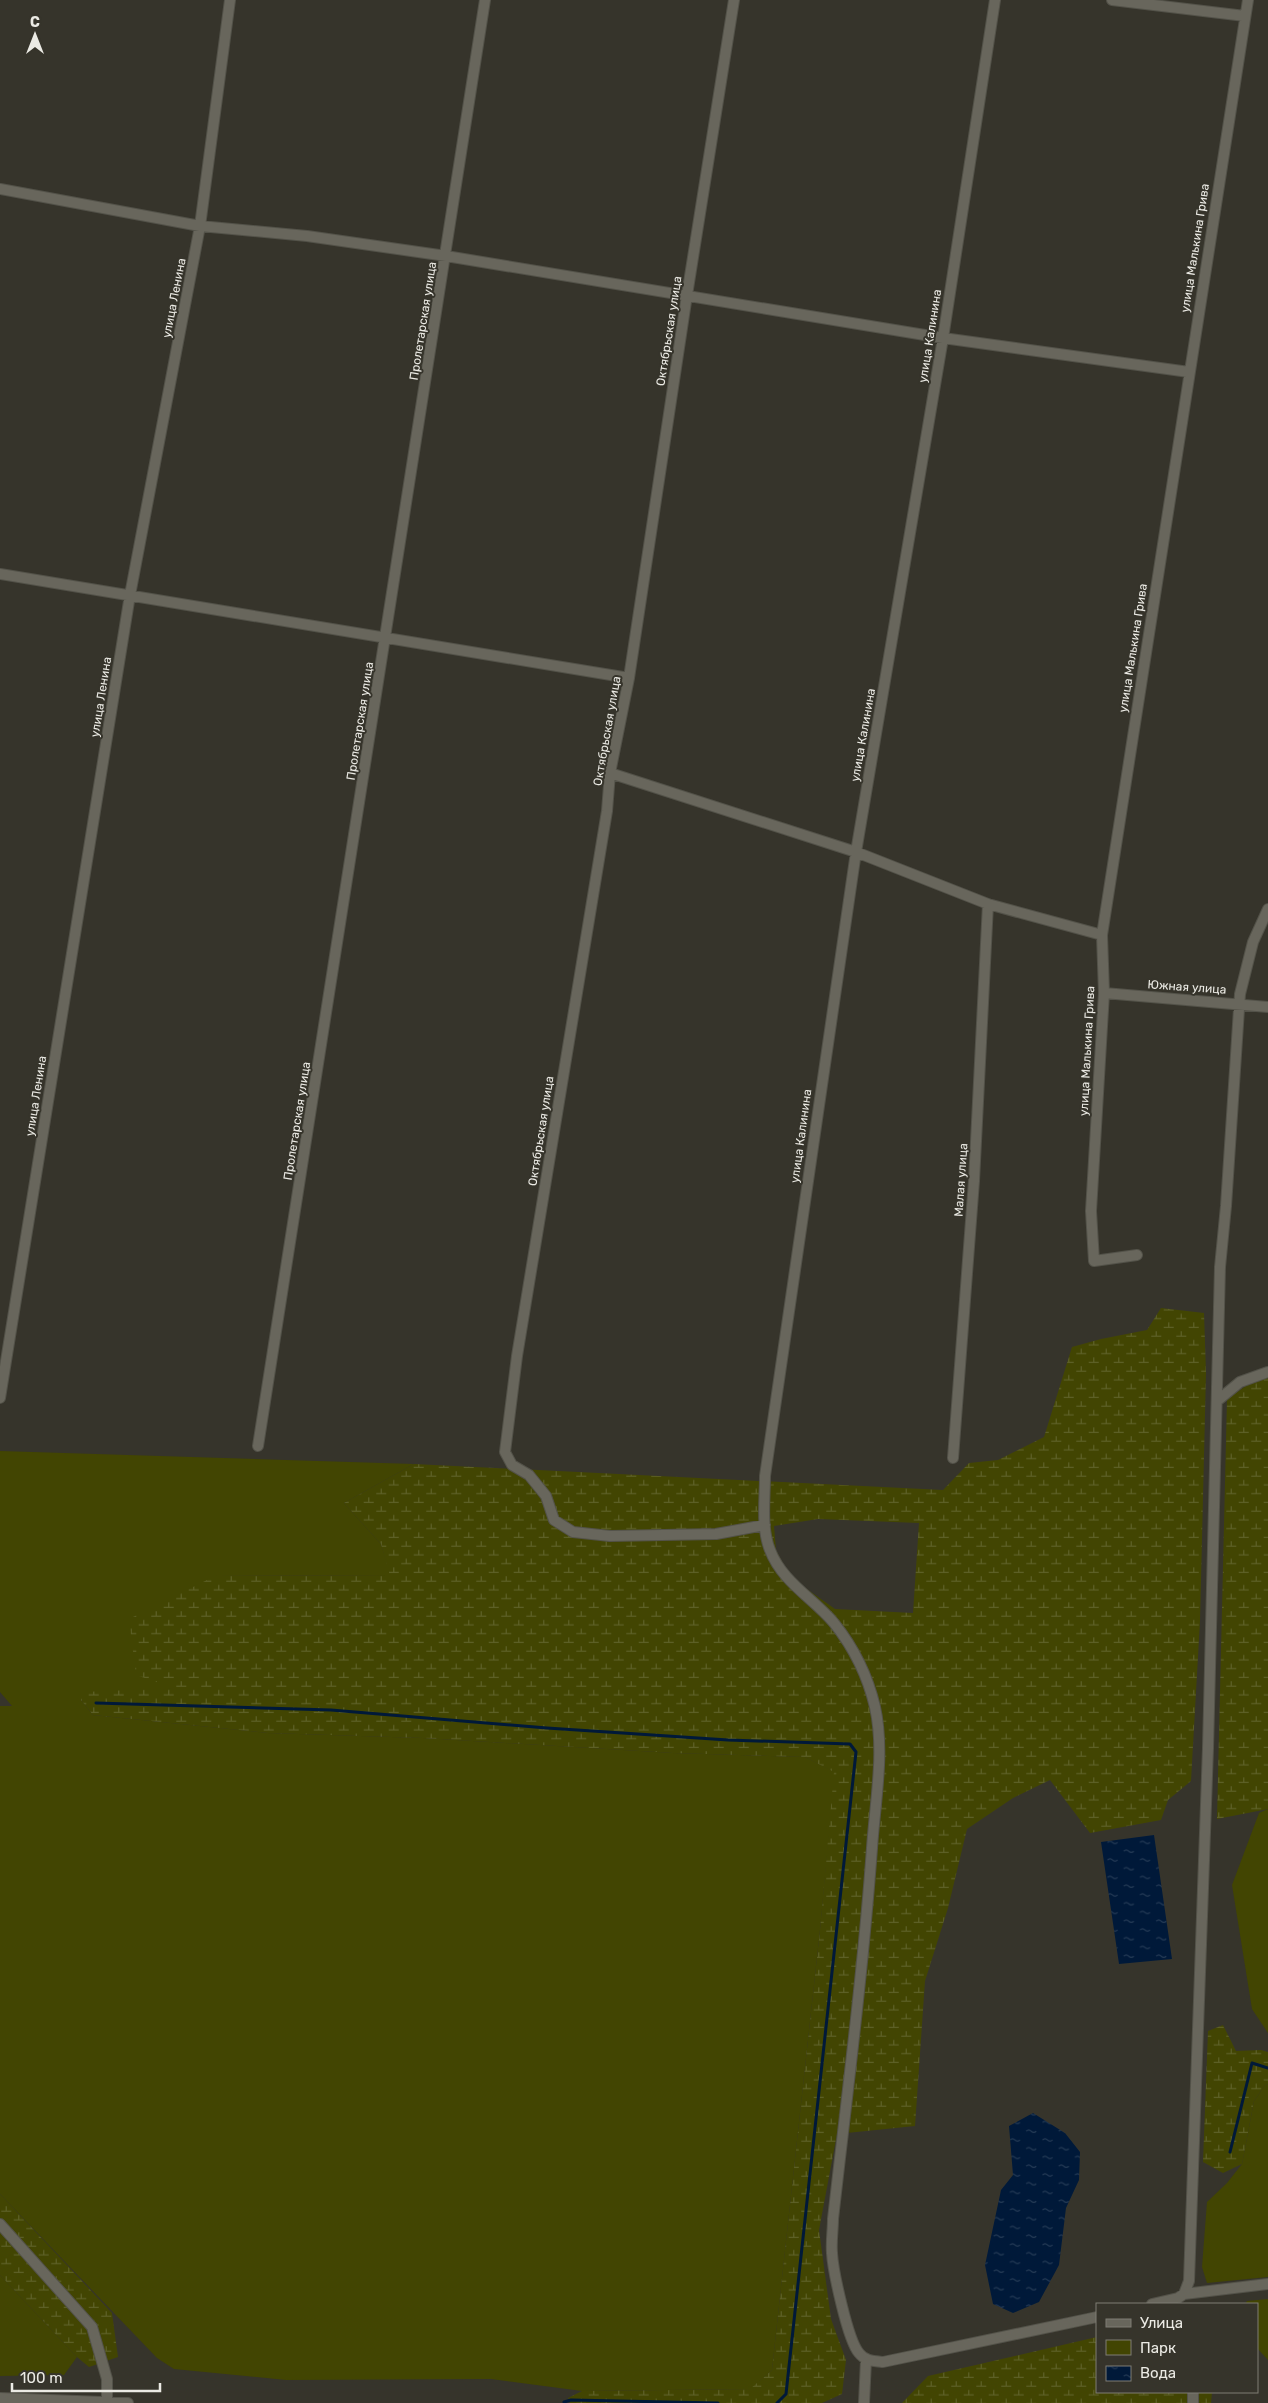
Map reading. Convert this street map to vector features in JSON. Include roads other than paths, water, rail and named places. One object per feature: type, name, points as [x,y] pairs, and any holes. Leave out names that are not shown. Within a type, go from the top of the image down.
[{"type":"street","name":"улица Ленина","points":[[0,1398],[130,595],[200,226],[230,0]]},
{"type":"street","name":"Пролетарская улица","points":[[258,1446],[446,256],[484,0]]},
{"type":"street","name":"Октябрьская улица","points":[[734,0],[686,295],[629,678],[610,773],[607,811],[509,1412],[505,1452],[512,1465],[529,1475],[546,1496],[554,1520],[573,1532],[610,1536],[716,1534],[765,1525]]},
{"type":"street","name":"улица Калинина","points":[[866,2360],[857,2352],[847,2322],[832,2253],[833,2219],[870,1883],[879,1758],[879,1726],[868,1679],[855,1655],[834,1623],[784,1576],[770,1550],[765,1525],[765,1476],[856,852],[943,338],[995,0]]},
{"type":"street","points":[[1112,0],[1245,16]]},
{"type":"street","name":"улица Малькина Грива","points":[[1138,1254],[1094,1261],[1091,1211],[1104,993],[1102,935],[1248,0]]},
{"type":"street","points":[[0,189],[200,226],[306,236],[446,256],[943,338],[1189,372]]},
{"type":"street","points":[[0,574],[629,678]]},
{"type":"street","points":[[610,773],[856,852],[988,904],[1102,935]]},
{"type":"street","name":"Малая улица","points":[[953,1458],[974,1181],[988,904]]},
{"type":"street","points":[[1184,2294],[1189,2281],[1208,1748],[1220,1267],[1226,1206],[1239,1004],[1253,942],[1268,909]]},
{"type":"street","name":"Южная улица","points":[[1104,993],[1268,1007]]},
{"type":"street","points":[[1217,1401],[1240,1382],[1268,1372]]},
{"type":"street","points":[[0,2224],[92,2327],[107,2378],[108,2402]]},
{"type":"street","points":[[1156,2303],[1178,2298],[1184,2294],[1268,2284]]},
{"type":"street","points":[[1184,2294],[1189,2303]]},
{"type":"street","points":[[864,2403],[866,2360],[883,2362],[907,2358],[1096,2316]]},
{"type":"street","points":[[0,2398],[128,2403]]},
{"type":"water","points":[[1154,1835],[1172,1959],[1119,1964],[1101,1842]]},
{"type":"water","points":[[1033,2113],[1065,2133],[1080,2152],[1079,2180],[1066,2208],[1059,2265],[1039,2302],[1013,2313],[993,2304],[985,2265],[1001,2190],[1013,2175],[1009,2126]]},
{"type":"waterway","points":[[96,1703],[331,1710],[547,1728],[728,1740],[850,1744],[856,1752],[786,2394],[777,2403]]},
{"type":"waterway","points":[[1230,2152],[1252,2063],[1268,2068]]},
{"type":"waterway","points":[[564,2402],[571,2400],[718,2403]]}]
